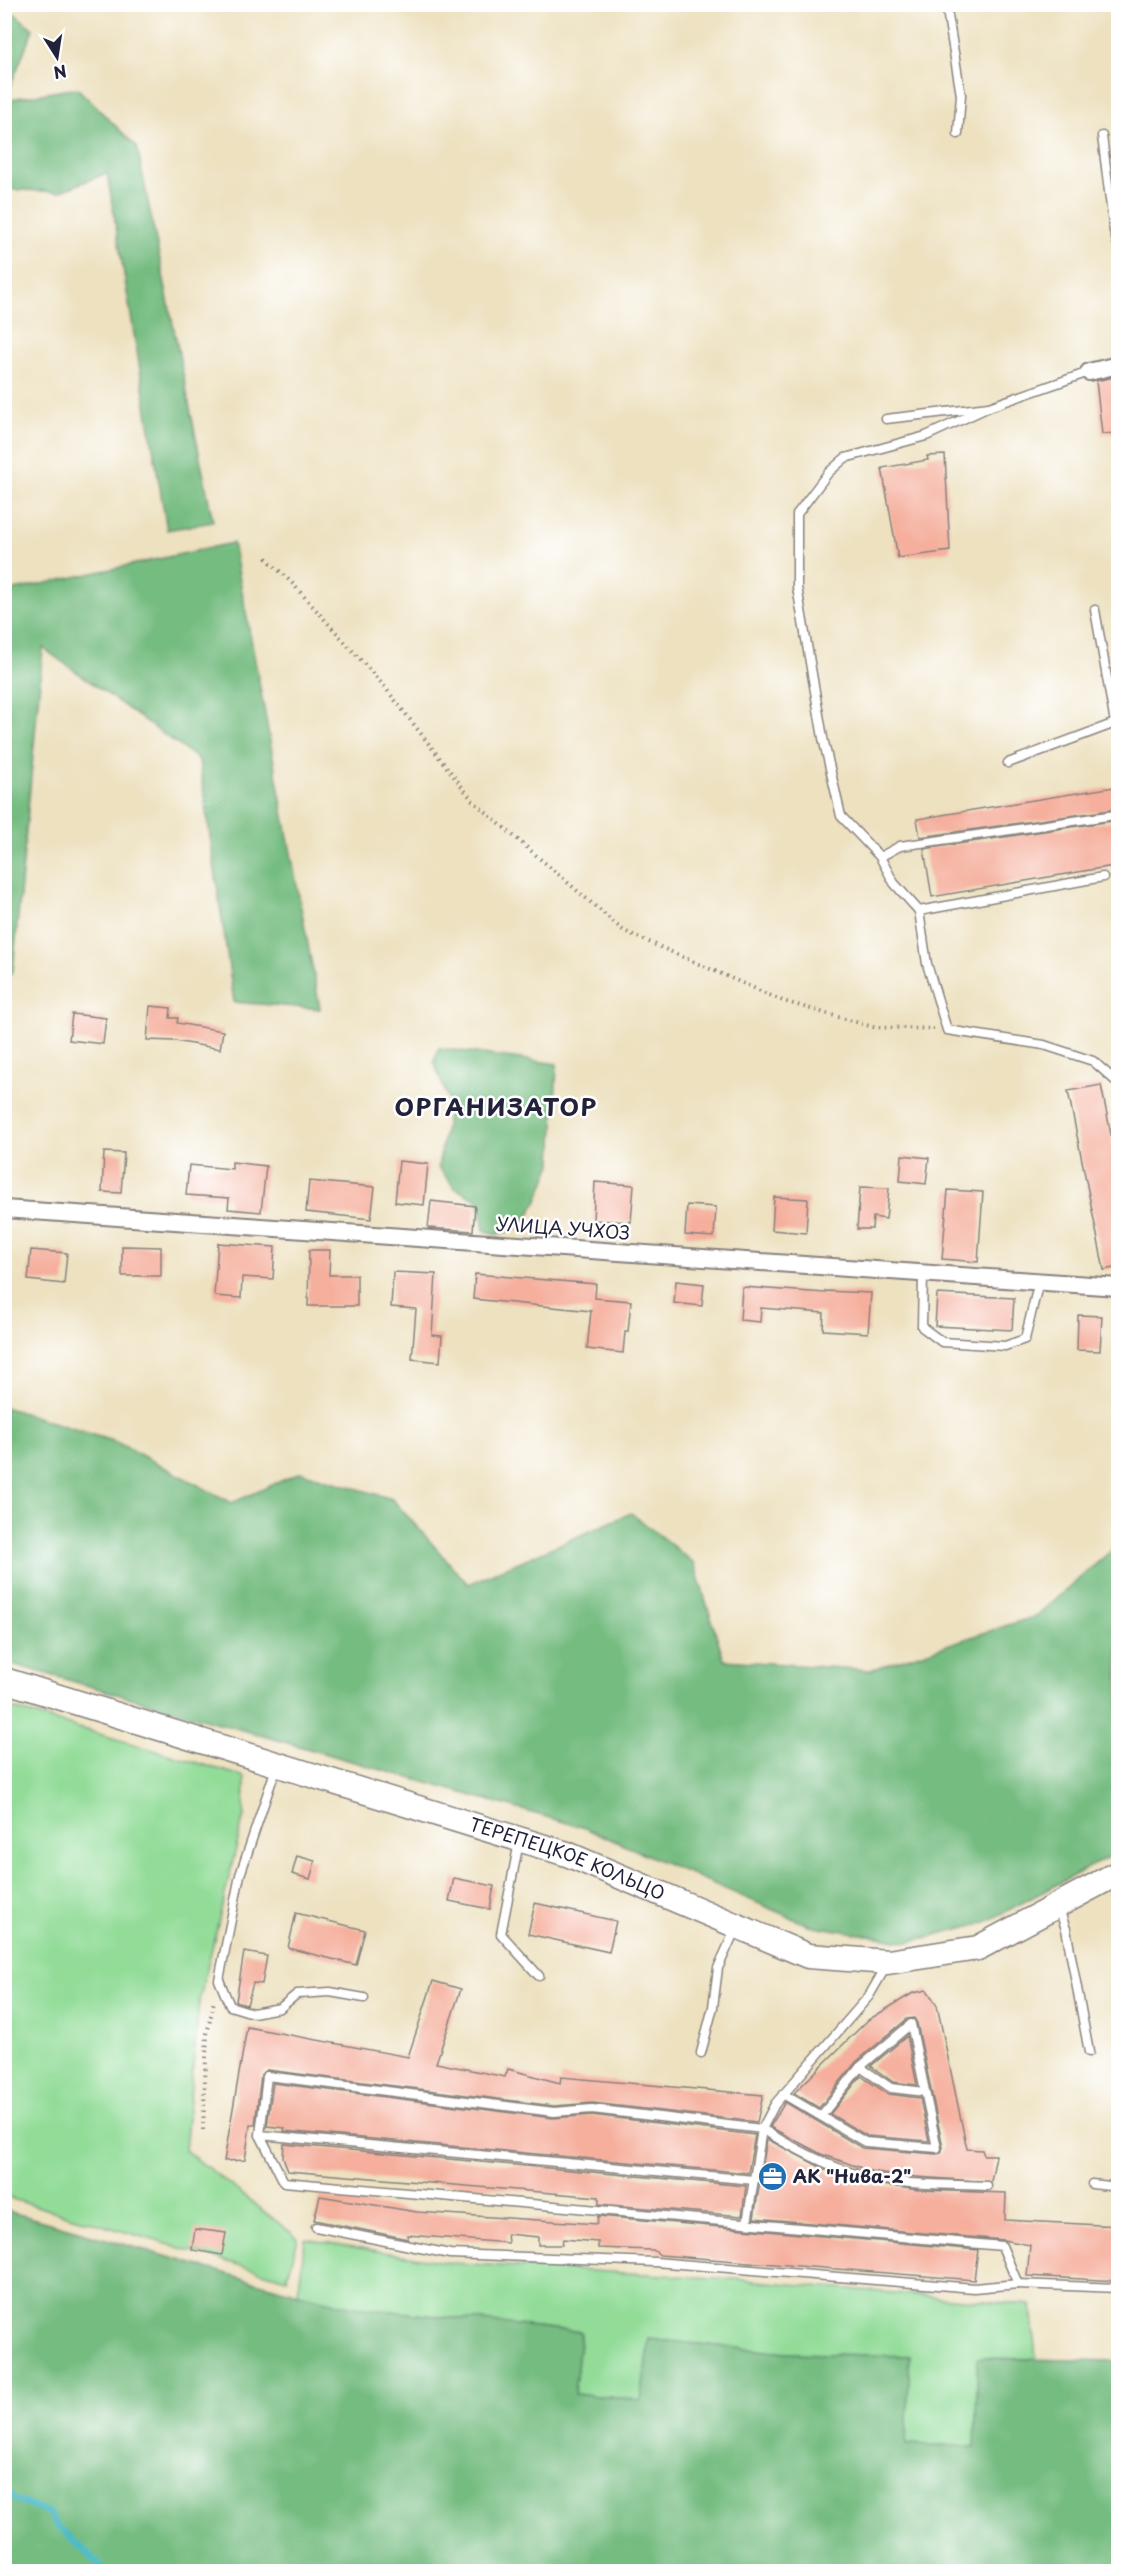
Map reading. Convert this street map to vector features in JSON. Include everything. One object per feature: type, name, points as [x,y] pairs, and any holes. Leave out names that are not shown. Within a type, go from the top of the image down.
[{"type":"street","points":[[1089,372],[1119,365]]},
{"type":"street","name":"УЛИЦА УЧХОЗ","points":[[4,1209],[1119,1287]]},
{"type":"street","name":"ТЕРЕПЕЦКОЕ КОЛЬЦО","points":[[4,1680],[567,1854],[808,1956],[888,1962],[978,1948],[1119,1873]]},
{"type":"lane","points":[[946,4],[961,95],[958,134]]},
{"type":"lane","points":[[1102,136],[1114,231],[1119,245]]},
{"type":"lane","points":[[1089,372],[989,407],[926,436],[845,458],[828,473],[797,514],[797,587],[823,738],[842,816],[880,857],[894,883],[919,911],[927,964],[947,1030],[1044,1045],[1093,1061],[1119,1083]]},
{"type":"lane","points":[[886,419],[989,407]]},
{"type":"lane","points":[[1008,763],[1117,722],[1095,610]]},
{"type":"lane","points":[[880,857],[900,846],[1115,815]]},
{"type":"lane","points":[[919,911],[1103,877]]},
{"type":"lane","points":[[923,1274],[922,1327],[942,1342],[1005,1346],[1025,1338],[1039,1281]]},
{"type":"lane","points":[[277,1764],[240,1875],[219,1980],[230,2006],[253,2013],[280,2008],[297,1994],[330,1992],[364,1998]]},
{"type":"lane","points":[[520,1839],[501,1934],[539,1976]]},
{"type":"lane","points":[[1057,1906],[1066,1929],[1089,2052]]},
{"type":"lane","points":[[701,2054],[713,2007],[718,1968],[737,1925]]},
{"type":"lane","points":[[747,2223],[762,2129],[775,2104],[869,1995],[888,1962]]},
{"type":"lane","points":[[783,2094],[865,2142],[937,2148],[911,2024],[860,2067],[821,2116]]},
{"type":"lane","points":[[860,2067],[891,2088],[925,2092]]},
{"type":"lane","points":[[987,2186],[892,2181],[853,2173],[780,2140],[762,2129],[592,2109],[554,2112],[267,2076],[260,2135],[284,2182],[1002,2246],[1018,2284]]},
{"type":"lane","points":[[260,2135],[754,2180]]},
{"type":"lane","points":[[1092,2184],[1119,2187]]},
{"type":"lane","points":[[316,2227],[450,2254],[655,2262],[974,2288],[1018,2284],[1119,2288]]},
{"type":"path","points":[[266,558],[292,583],[384,686],[473,801],[624,931],[783,1001],[873,1026],[947,1030]]},
{"type":"path","points":[[203,2130],[207,2034],[219,1980]]},
{"type":"green space","points":[[4,5],[33,29],[5,100],[77,88],[137,147],[213,522],[167,530],[107,173],[59,192],[5,189]]},
{"type":"green space","points":[[233,543],[320,1009],[234,1002],[199,760],[43,648],[13,970],[5,980],[5,592]]},
{"type":"green space","points":[[439,1048],[557,1064],[552,1164],[537,1201],[522,1227],[495,1235],[484,1230],[479,1201],[455,1188],[438,1167],[450,1104],[434,1062]]},
{"type":"green space","points":[[4,1407],[116,1442],[232,1503],[301,1472],[392,1499],[468,1584],[631,1513],[694,1563],[724,1660],[870,1670],[1036,1616],[1118,1545],[1118,1852],[986,1922],[908,1942],[808,1925],[585,1828],[5,1662]]},
{"type":"green space","points":[[4,1706],[245,1777],[244,1815],[199,2002],[185,2150],[298,2238],[287,2279],[5,2197]]},
{"type":"green space","points":[[4,2210],[298,2294],[353,2307],[581,2332],[574,2394],[641,2400],[649,2339],[786,2353],[910,2356],[906,2444],[975,2447],[978,2358],[1118,2361],[1118,2571],[5,2571]]},
{"type":"green space","points":[[305,2239],[451,2263],[733,2279],[1031,2305],[1036,2359],[978,2358],[976,2447],[905,2444],[910,2356],[786,2353],[649,2339],[641,2400],[574,2394],[581,2332],[353,2307],[298,2294]]},
{"type":"building","points":[[1119,376],[1119,433],[1102,434],[1096,381]]},
{"type":"building","points":[[945,455],[950,551],[898,558],[882,468],[928,460],[927,456]]},
{"type":"building","points":[[1114,787],[1118,809],[920,837],[917,819]]},
{"type":"building","points":[[1119,820],[1119,865],[932,897],[924,849]]},
{"type":"building","points":[[150,1006],[171,1008],[170,1018],[178,1018],[177,1023],[223,1031],[220,1049],[175,1041],[147,1040]]},
{"type":"building","points":[[72,1014],[106,1018],[103,1044],[69,1040]]},
{"type":"building","points":[[1101,1085],[1119,1174],[1119,1267],[1104,1270],[1068,1091]]},
{"type":"building","points":[[104,1152],[124,1153],[121,1193],[102,1192]]},
{"type":"building","points":[[902,1155],[929,1158],[926,1184],[900,1181]]},
{"type":"building","points":[[399,1161],[428,1164],[424,1205],[395,1202]]},
{"type":"building","points":[[232,1162],[266,1166],[261,1212],[228,1209],[229,1198],[186,1195],[189,1165],[232,1169]]},
{"type":"building","points":[[309,1181],[375,1187],[371,1219],[306,1212]]},
{"type":"building","points":[[595,1182],[634,1185],[631,1222],[593,1220]]},
{"type":"building","points":[[860,1187],[889,1188],[886,1219],[873,1217],[872,1229],[857,1229]]},
{"type":"building","points":[[948,1190],[983,1192],[978,1262],[942,1259]]},
{"type":"building","points":[[774,1197],[808,1199],[806,1233],[772,1230]]},
{"type":"building","points":[[431,1201],[475,1206],[473,1231],[428,1228]]},
{"type":"building","points":[[687,1205],[716,1207],[714,1237],[685,1235]]},
{"type":"building","points":[[218,1243],[275,1247],[273,1279],[242,1277],[241,1298],[214,1296]]},
{"type":"building","points":[[122,1246],[161,1247],[161,1276],[122,1276]]},
{"type":"building","points":[[31,1250],[67,1253],[64,1284],[28,1280]]},
{"type":"building","points":[[309,1250],[330,1250],[329,1275],[357,1275],[357,1306],[308,1306]]},
{"type":"building","points":[[393,1272],[436,1274],[432,1335],[442,1336],[440,1362],[412,1359],[416,1309],[391,1307]]},
{"type":"building","points":[[475,1274],[596,1284],[595,1298],[631,1301],[623,1353],[587,1349],[591,1311],[473,1299]]},
{"type":"building","points":[[676,1281],[704,1284],[702,1306],[674,1303]]},
{"type":"building","points":[[742,1287],[825,1293],[825,1291],[871,1293],[868,1333],[823,1330],[824,1313],[761,1308],[760,1322],[740,1320]]},
{"type":"building","points":[[937,1294],[1014,1298],[1012,1330],[935,1326]]},
{"type":"building","points":[[1078,1315],[1102,1316],[1100,1351],[1077,1350]]},
{"type":"building","points":[[297,1856],[315,1861],[310,1879],[292,1874]]},
{"type":"building","points":[[454,1878],[494,1886],[490,1909],[449,1901]]},
{"type":"building","points":[[535,1903],[616,1921],[609,1952],[528,1934]]},
{"type":"building","points":[[296,1913],[365,1930],[356,1965],[288,1948]]},
{"type":"building","points":[[244,1952],[267,1956],[262,1984],[253,1983],[247,2005],[236,2001]]},
{"type":"building","points":[[433,1981],[461,1989],[436,2063],[505,2077],[508,2069],[560,2083],[561,2077],[763,2095],[757,2122],[593,2103],[554,2106],[267,2070],[261,2075],[255,2125],[250,2125],[245,2160],[224,2161],[247,2027],[408,2057]]},
{"type":"building","points":[[927,1990],[937,2005],[967,2149],[982,2150],[984,2155],[996,2155],[991,2182],[903,2176],[870,2171],[821,2154],[770,2127],[785,2102],[862,2148],[941,2153],[943,2147],[917,2023],[914,2018],[907,2019],[856,2062],[819,2108],[794,2093],[868,2020],[913,1993]]},
{"type":"building","points":[[907,2036],[917,2085],[893,2082],[871,2066]]},
{"type":"building","points":[[861,2076],[888,2094],[920,2098],[929,2141],[867,2136],[830,2114]]},
{"type":"building","points":[[273,2083],[553,2118],[592,2115],[755,2135],[748,2173],[284,2131],[285,2128],[267,2126]]},
{"type":"building","points":[[767,2139],[828,2171],[867,2183],[919,2190],[1006,2193],[1005,2220],[1119,2226],[1119,2281],[1027,2276],[1030,2245],[1003,2240],[754,2218]]},
{"type":"building","points":[[284,2144],[746,2186],[742,2216],[599,2204],[599,2197],[288,2171],[283,2158]]},
{"type":"building","points":[[320,2196],[417,2212],[597,2224],[598,2216],[978,2250],[974,2280],[660,2255],[653,2250],[598,2248],[598,2242],[563,2239],[562,2245],[538,2245],[538,2237],[507,2234],[508,2243],[408,2235],[408,2239],[314,2220]]},
{"type":"building","points":[[195,2229],[226,2233],[222,2255],[192,2250]]},
{"type":"waterway","points":[[4,2487],[15,2499],[49,2513],[56,2525],[108,2572]]},
{"type":"place","name":"АК \"Нива-2\"","points":[[772,2177]]},
{"type":"district","name":"ОРГАНИЗАТОР","points":[[496,1108]]}]
